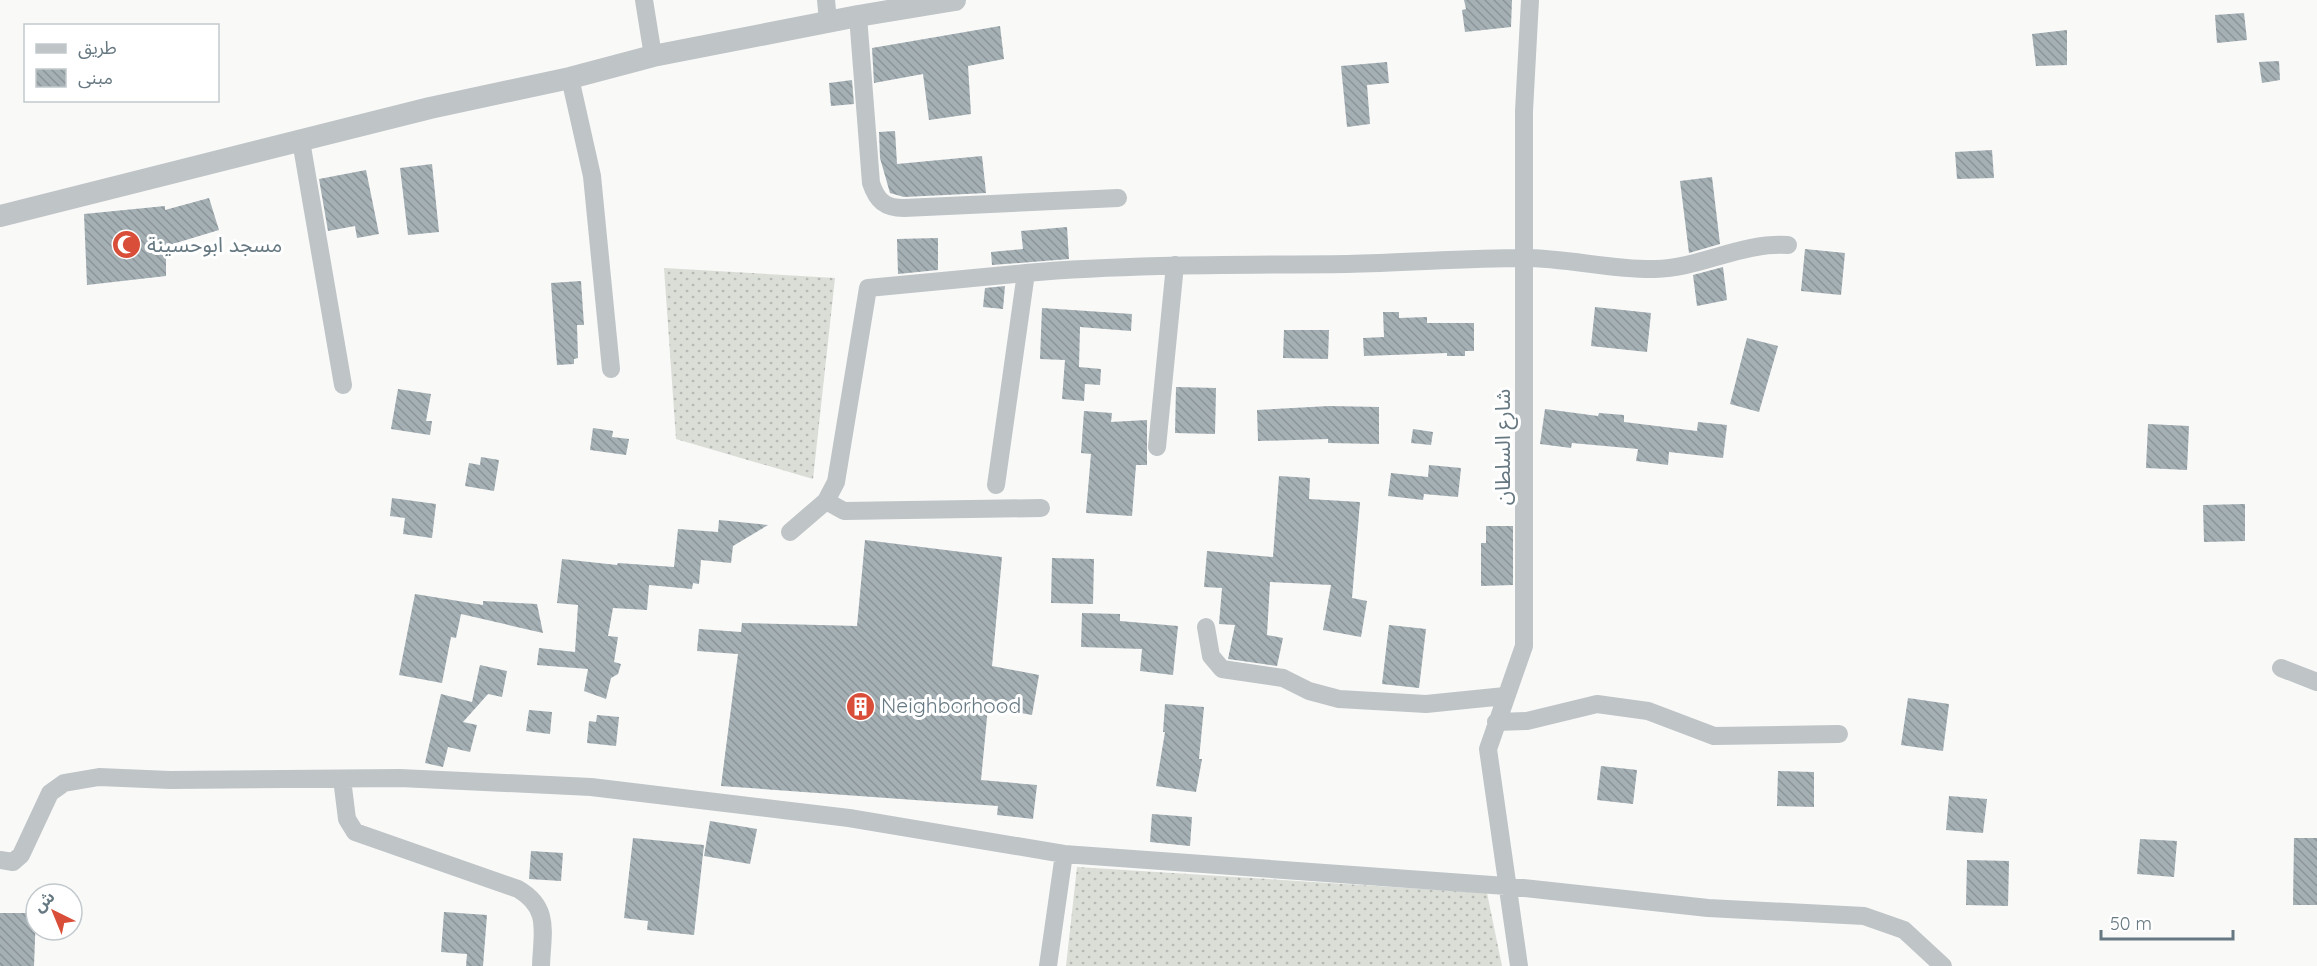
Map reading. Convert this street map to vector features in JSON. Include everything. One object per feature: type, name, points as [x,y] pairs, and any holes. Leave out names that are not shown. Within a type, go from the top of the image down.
[{"type":"street","points":[[644,0],[653,56]]},
{"type":"street","points":[[0,216],[430,108],[570,78],[827,11],[858,16],[955,0]]},
{"type":"street","name":"شارع السلطان","points":[[1519,966],[1488,749],[1520,658],[1525,636],[1524,111],[1530,0]]},
{"type":"street","points":[[858,16],[871,183],[881,202],[892,208],[904,208],[1118,198]]},
{"type":"street","points":[[570,78],[592,176],[611,369]]},
{"type":"street","points":[[302,141],[343,385]]},
{"type":"street","points":[[790,532],[826,501],[836,482],[868,288],[1086,268],[1175,264],[1349,264],[1526,258],[1654,269],[1676,267],[1769,243],[1788,245]]},
{"type":"street","points":[[1158,447],[1175,264]]},
{"type":"street","points":[[996,485],[1026,273]]},
{"type":"street","points":[[826,501],[844,511],[1041,508]]},
{"type":"street","points":[[1206,627],[1210,656],[1216,666],[1222,669],[1283,678],[1309,691],[1339,699],[1426,704],[1505,696]]},
{"type":"street","points":[[2282,668],[2317,682]]},
{"type":"street","points":[[1496,722],[1527,721],[1588,706],[1608,704],[1667,716],[1698,732],[1714,736],[1839,734]]},
{"type":"street","points":[[0,860],[13,862],[21,855],[50,793],[64,783],[99,777],[170,780],[400,778],[591,787],[849,818],[1064,854],[1506,886],[1708,908],[1864,916],[1904,930],[1943,966]]},
{"type":"street","points":[[342,779],[347,819],[355,832],[518,889],[530,896],[540,908],[542,919],[541,966]]},
{"type":"street","points":[[1048,966],[1064,854]]},
{"type":"shaded area","points":[[664,268],[835,278],[813,479],[676,439]]},
{"type":"shaded area","points":[[1077,867],[1487,893],[1502,966],[1066,966]]},
{"type":"building","points":[[1464,0],[1512,0],[1511,27],[1465,32],[1462,10],[1466,9]]},
{"type":"building","points":[[2244,13],[2247,40],[2217,43],[2215,15]]},
{"type":"building","points":[[1000,26],[1004,59],[968,66],[971,114],[929,120],[923,74],[874,83],[872,48]]},
{"type":"building","points":[[2067,30],[2067,65],[2036,66],[2032,34]]},
{"type":"building","points":[[2279,61],[2280,80],[2262,83],[2259,62]]},
{"type":"building","points":[[1387,62],[1389,83],[1367,85],[1370,124],[1347,127],[1341,66]]},
{"type":"building","points":[[852,80],[854,104],[831,106],[829,83]]},
{"type":"building","points":[[895,131],[897,164],[982,156],[986,193],[904,197],[890,193],[880,158],[879,132]]},
{"type":"building","points":[[1992,150],[1994,178],[1957,179],[1955,152]]},
{"type":"building","points":[[432,164],[439,232],[408,235],[400,168]]},
{"type":"building","points":[[366,170],[379,234],[357,238],[355,226],[328,231],[319,179]]},
{"type":"building","points":[[1712,177],[1720,244],[1689,253],[1680,181]]},
{"type":"building","name":"مسجد ابوحسينة","points":[[209,198],[219,230],[166,246],[166,276],[87,285],[84,214],[165,206],[165,210]]},
{"type":"building","points":[[1067,227],[1069,259],[992,265],[991,252],[1023,249],[1021,231]]},
{"type":"building","points":[[938,238],[938,270],[898,274],[897,239]]},
{"type":"building","points":[[1805,249],[1845,253],[1841,295],[1801,291]]},
{"type":"building","points":[[1723,267],[1727,300],[1697,306],[1693,275]]},
{"type":"building","points":[[581,281],[584,325],[577,325],[578,358],[574,359],[574,364],[557,365],[551,283]]},
{"type":"building","points":[[1005,286],[1003,309],[983,307],[985,288]]},
{"type":"building","points":[[1595,307],[1651,313],[1647,352],[1591,346]]},
{"type":"building","points":[[1042,308],[1132,314],[1131,331],[1080,327],[1079,367],[1101,369],[1100,385],[1085,384],[1084,401],[1062,399],[1065,360],[1040,359]]},
{"type":"building","points":[[1383,312],[1399,312],[1399,318],[1427,317],[1427,323],[1474,323],[1474,351],[1465,351],[1465,356],[1447,356],[1447,353],[1364,356],[1363,338],[1384,337]]},
{"type":"building","points":[[1284,330],[1329,330],[1328,359],[1283,358]]},
{"type":"building","points":[[1747,338],[1778,346],[1759,412],[1730,404]]},
{"type":"building","points":[[1176,387],[1216,388],[1215,434],[1175,433]]},
{"type":"building","points":[[398,389],[431,394],[426,421],[432,421],[430,435],[391,429]]},
{"type":"building","points":[[1329,406],[1379,407],[1379,444],[1328,443],[1328,439],[1258,441],[1257,410]]},
{"type":"building","points":[[1545,409],[1598,416],[1599,413],[1624,415],[1624,422],[1697,431],[1698,422],[1727,425],[1723,458],[1669,452],[1668,465],[1636,461],[1638,449],[1572,443],[1571,448],[1540,444]]},
{"type":"building","points":[[1084,411],[1112,413],[1111,422],[1147,420],[1147,465],[1136,465],[1132,516],[1086,513],[1091,454],[1081,453]]},
{"type":"building","points":[[2148,424],[2189,426],[2187,470],[2146,468]]},
{"type":"building","points":[[593,428],[613,431],[612,437],[629,439],[626,455],[590,450]]},
{"type":"building","points":[[1413,429],[1433,432],[1431,445],[1411,443]]},
{"type":"building","points":[[481,457],[499,460],[494,491],[465,486],[469,463],[480,465]]},
{"type":"building","points":[[1429,465],[1461,468],[1458,497],[1424,494],[1423,500],[1388,496],[1391,473],[1428,477]]},
{"type":"building","points":[[1279,476],[1310,478],[1309,499],[1360,502],[1352,598],[1367,601],[1361,637],[1323,630],[1331,585],[1270,582],[1267,635],[1283,638],[1277,666],[1228,659],[1235,625],[1219,624],[1222,588],[1204,587],[1207,551],[1273,557]]},
{"type":"building","points":[[392,498],[436,504],[432,538],[403,534],[405,518],[390,516]]},
{"type":"building","points":[[2245,504],[2245,541],[2204,542],[2203,505]]},
{"type":"building","points":[[719,520],[768,525],[733,546],[731,563],[701,560],[699,584],[693,583],[692,589],[649,585],[647,610],[613,608],[608,636],[618,637],[614,662],[621,664],[618,674],[611,678],[606,699],[584,691],[588,669],[537,665],[539,648],[575,652],[578,605],[557,603],[562,559],[617,565],[618,563],[674,567],[678,529],[718,532]]},
{"type":"building","points":[[1486,526],[1513,526],[1513,585],[1481,586],[1481,543],[1486,543]]},
{"type":"building","name":"Neighborhood","points":[[865,540],[1002,557],[992,666],[1039,675],[1032,715],[988,707],[981,780],[1037,785],[1033,819],[997,815],[998,806],[721,786],[738,654],[697,651],[699,629],[741,632],[742,623],[857,626]]},
{"type":"building","points":[[1052,558],[1094,559],[1093,604],[1051,603]]},
{"type":"building","points":[[415,594],[483,605],[483,601],[537,604],[543,633],[461,614],[456,638],[451,637],[442,683],[399,675]]},
{"type":"building","points":[[1082,613],[1120,614],[1120,621],[1178,626],[1173,675],[1140,671],[1142,649],[1081,647]]},
{"type":"building","points":[[1389,625],[1426,629],[1419,688],[1382,684]]},
{"type":"building","points":[[480,665],[507,671],[502,697],[488,694],[463,722],[477,725],[470,752],[448,747],[443,767],[425,763],[441,694],[472,702]]},
{"type":"building","points":[[1908,698],[1949,704],[1943,751],[1901,745]]},
{"type":"building","points":[[1165,704],[1204,707],[1199,759],[1202,759],[1196,792],[1156,786],[1165,732],[1163,732]]},
{"type":"building","points":[[529,710],[552,712],[550,734],[526,731]]},
{"type":"building","points":[[597,715],[619,717],[616,746],[587,743],[589,721],[596,722]]},
{"type":"building","points":[[1601,766],[1637,770],[1633,804],[1597,800]]},
{"type":"building","points":[[1778,771],[1814,772],[1814,807],[1777,806]]},
{"type":"building","points":[[1949,796],[1987,799],[1983,833],[1946,830]]},
{"type":"building","points":[[1152,814],[1192,817],[1190,846],[1150,842]]},
{"type":"building","points":[[710,821],[757,829],[750,864],[704,856]]},
{"type":"building","points":[[633,838],[704,845],[694,935],[647,930],[648,921],[624,918]]},
{"type":"building","points":[[2294,838],[2317,838],[2317,905],[2293,905]]},
{"type":"building","points":[[2140,839],[2177,841],[2174,877],[2137,874]]},
{"type":"building","points":[[531,851],[563,853],[561,881],[529,879]]},
{"type":"building","points":[[1967,860],[2009,861],[2008,906],[1966,905]]},
{"type":"building","points":[[444,912],[487,915],[483,966],[466,966],[467,954],[441,952]]},
{"type":"building","points":[[0,913],[24,913],[24,942],[35,942],[34,966],[0,966]]},
{"type":"place","name":"مسجد ابوحسينة","points":[[126,245]]},
{"type":"place","name":"Neighborhood","points":[[860,706]]}]
